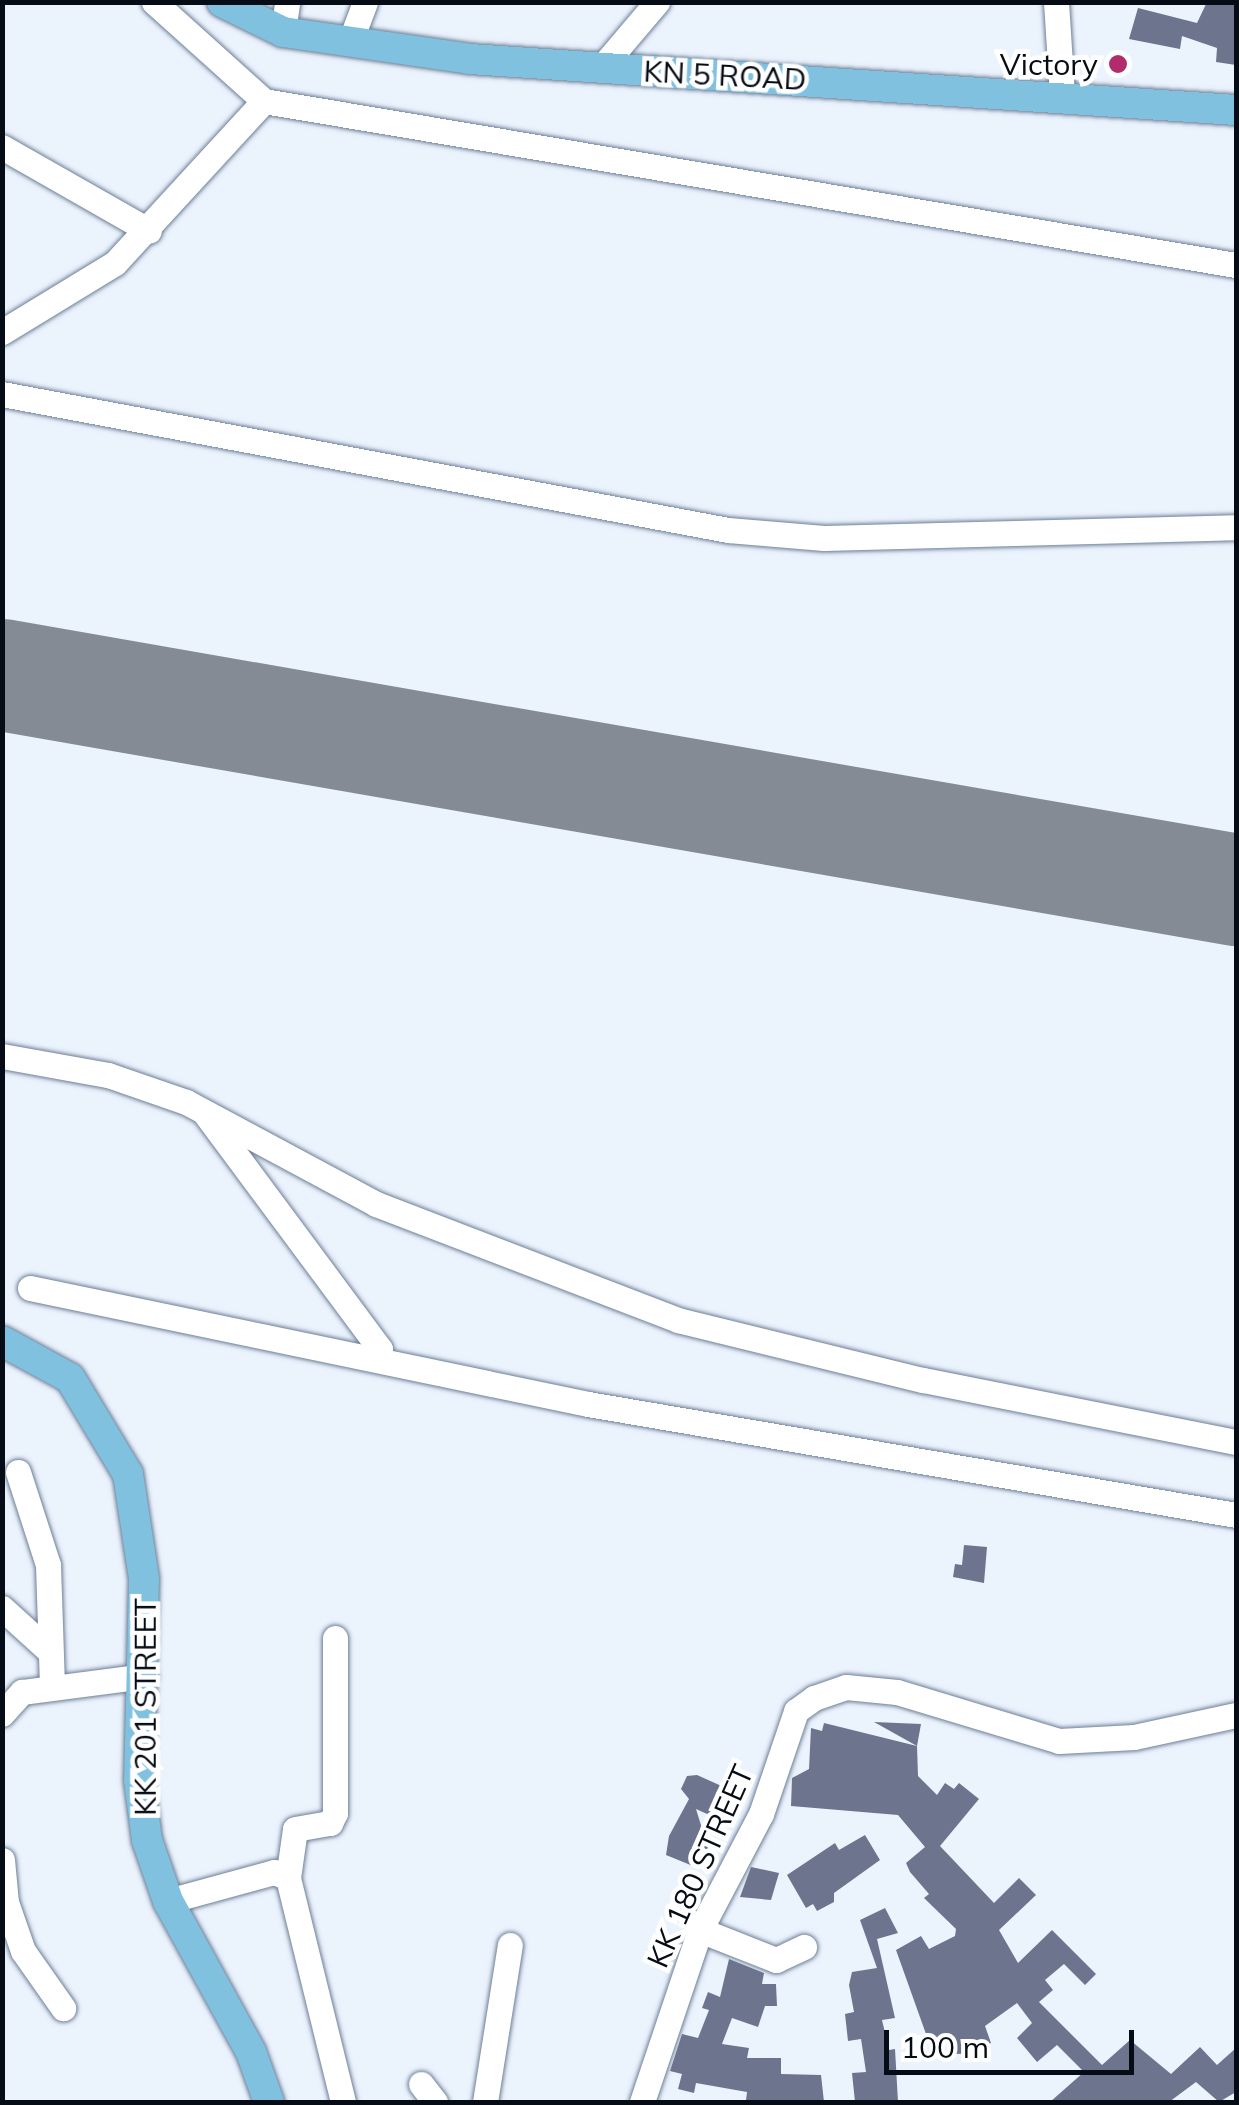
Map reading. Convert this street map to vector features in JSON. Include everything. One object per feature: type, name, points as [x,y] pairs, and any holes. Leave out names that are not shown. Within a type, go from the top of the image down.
[{"type":"main road","name":"KN 5 ROAD","points":[[222,2],[285,17],[350,42],[601,68],[1062,94],[1236,110]]},
{"type":"main road","name":"KK 201 STREET","points":[[2,1341],[70,1378],[128,1474],[144,1580],[145,1676],[139,1780],[147,1840],[168,1901],[251,2052],[270,2102]]},
{"type":"street","points":[[154,2],[264,102],[1236,264]]},
{"type":"street","points":[[350,42],[365,2]]},
{"type":"street","points":[[601,68],[657,2]]},
{"type":"street","points":[[1056,2],[1062,94]]},
{"type":"street","points":[[2,332],[84,288],[149,231],[264,102]]},
{"type":"street","points":[[2,147],[149,231]]},
{"type":"street","points":[[2,394],[744,532],[824,538],[1236,527]]},
{"type":"street","points":[[2,1056],[108,1075],[202,1109],[376,1204],[678,1320],[923,1380],[1236,1442]]},
{"type":"street","points":[[202,1109],[345,1310],[380,1349],[379,1358]]},
{"type":"street","points":[[30,1288],[588,1404],[1236,1516]]},
{"type":"street","points":[[18,1472],[48,1564],[47,1649],[52,1685]]},
{"type":"street","points":[[2,1608],[47,1649]]},
{"type":"street","points":[[335,1638],[335,1812],[330,1823],[294,1830],[288,1878],[343,2102]]},
{"type":"street","points":[[2,1714],[22,1692],[52,1685],[145,1676]]},
{"type":"street","name":"KK 180 STREET","points":[[642,2102],[700,1930],[761,1814],[796,1711],[846,1687],[897,1692],[1059,1742],[1097,1742],[1236,1715]]},
{"type":"street","points":[[2,1860],[6,1902],[23,1951],[63,2008]]},
{"type":"street","points":[[168,1901],[274,1872],[288,1878]]},
{"type":"street","points":[[700,1930],[776,1960],[804,1947]]},
{"type":"street","points":[[486,2102],[510,1945]]},
{"type":"building","points":[[1207,2],[1236,2],[1236,65],[1216,62],[1217,48],[1182,36],[1180,49],[1129,39],[1138,8],[1197,23]]},
{"type":"building","points":[[964,1545],[987,1547],[984,1583],[953,1577],[955,1564],[962,1565]]},
{"type":"building","points":[[874,1722],[921,1724],[917,1746]]},
{"type":"building","points":[[824,1723],[917,1746],[918,1776],[937,1795],[945,1783],[954,1789],[959,1783],[979,1799],[940,1846],[994,1903],[1019,1878],[1036,1895],[999,1930],[1018,1963],[1052,1930],[1096,1974],[1085,1985],[1064,1964],[1045,1980],[1053,1990],[1039,2002],[1102,2065],[1130,2040],[1171,2074],[1200,2047],[1217,2065],[1236,2048],[1236,2092],[1219,2102],[1196,2082],[1169,2102],[1050,2102],[1084,2072],[1057,2045],[1037,2062],[1017,2038],[1032,2023],[1017,2003],[985,2026],[991,2043],[978,2048],[980,2053],[956,2054],[951,2041],[931,2048],[896,1950],[921,1936],[929,1949],[955,1936],[956,1929],[924,1898],[929,1894],[910,1872],[906,1863],[925,1847],[898,1815],[791,1806],[792,1778],[809,1769],[811,1728],[822,1731]]},
{"type":"building","points":[[697,1775],[726,1788],[716,1818],[696,1809],[708,1848],[693,1866],[666,1855],[669,1836],[689,1799],[681,1789],[687,1776]]},
{"type":"building","points":[[865,1835],[880,1860],[834,1893],[834,1902],[817,1911],[813,1904],[806,1908],[787,1875],[835,1843],[839,1850]]},
{"type":"building","points":[[751,1867],[779,1873],[771,1900],[740,1897]]},
{"type":"building","points":[[885,1908],[898,1933],[877,1939],[895,2018],[882,2020],[889,2050],[895,2049],[898,2102],[855,2102],[852,2073],[866,2072],[861,2039],[848,2041],[845,2014],[854,2012],[849,1985],[852,1972],[877,1968],[860,1920]]},
{"type":"building","points":[[729,1959],[764,1973],[762,1984],[776,1984],[777,2006],[765,2006],[758,2027],[732,2018],[722,2044],[749,2048],[747,2058],[781,2058],[781,2074],[821,2075],[824,2102],[746,2100],[747,2092],[696,2083],[694,2093],[678,2089],[682,2074],[670,2071],[682,2034],[698,2038],[709,2010],[702,2008],[708,1992],[720,1997]]},
{"type":"runway","points":[[2,675],[1236,890]]},
{"type":"place","name":"Victory","points":[[1118,64]]}]
